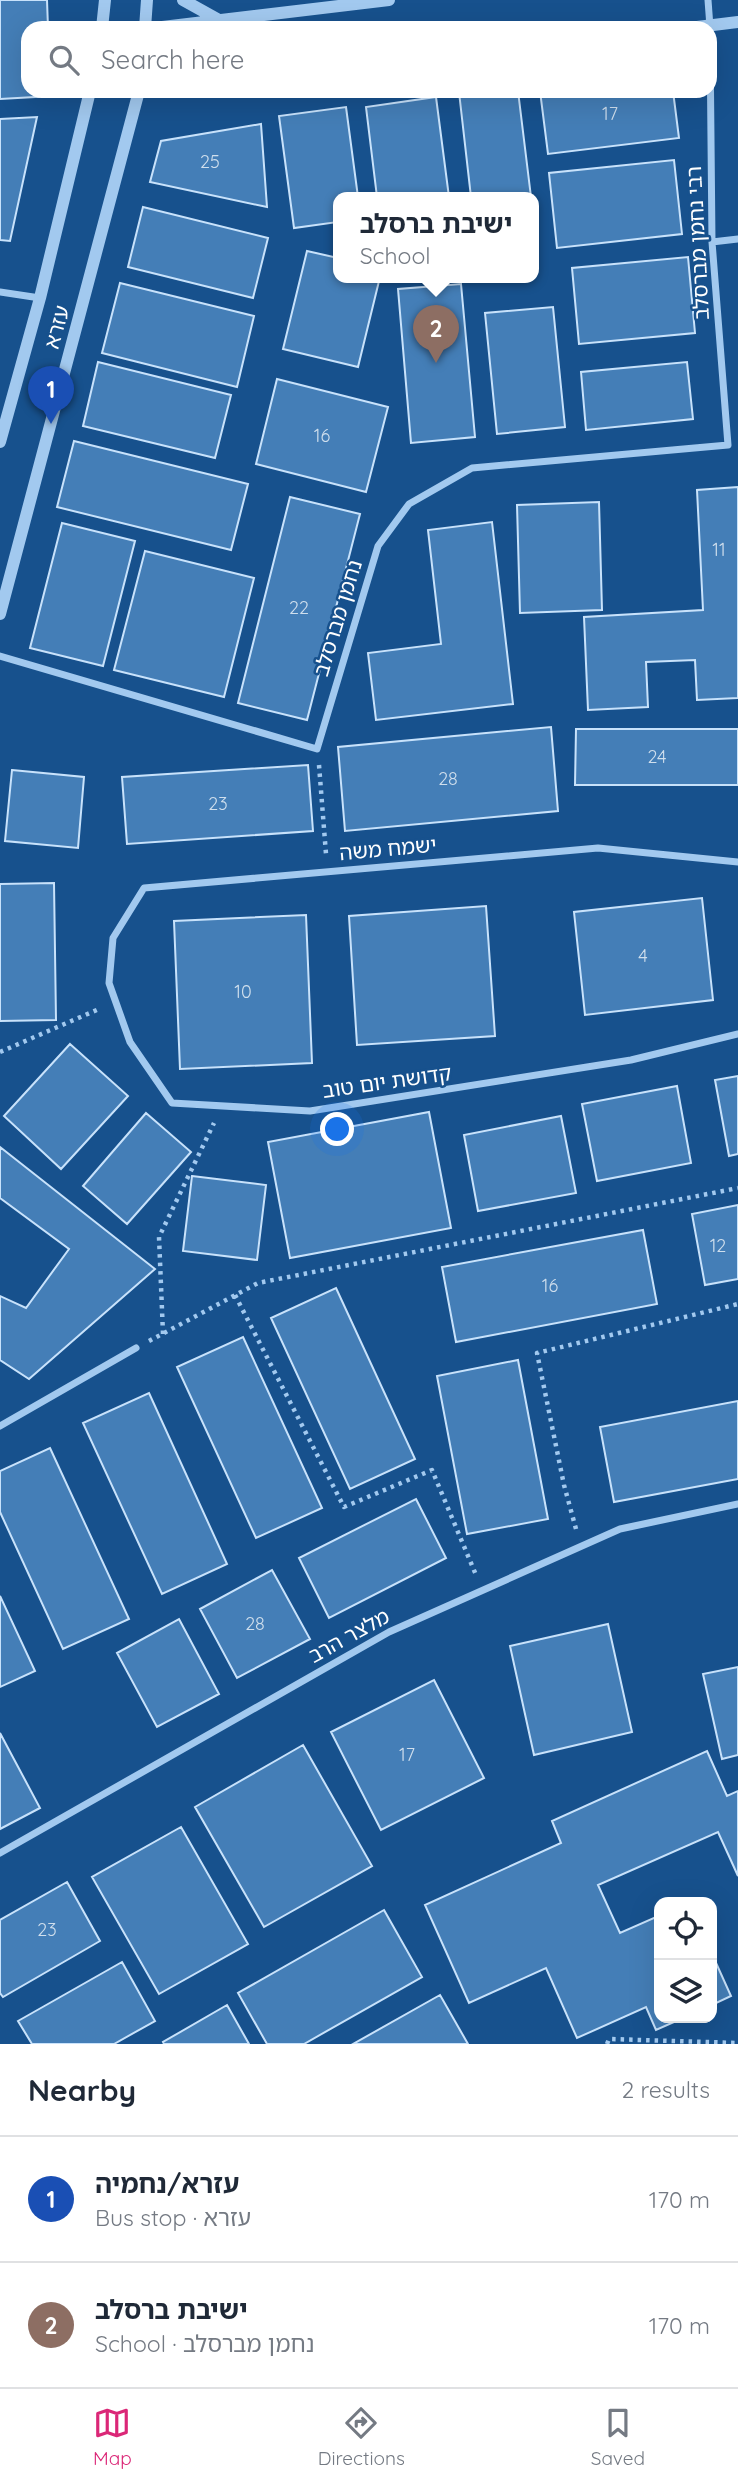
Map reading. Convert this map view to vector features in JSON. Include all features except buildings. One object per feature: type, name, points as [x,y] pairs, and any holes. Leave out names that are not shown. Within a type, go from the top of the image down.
[{"type":"street","points":[[102,21],[104,0]]},
{"type":"street","points":[[146,21],[147,0]]},
{"type":"street","points":[[184,0],[219,20]]},
{"type":"street","points":[[211,21],[389,0]]},
{"type":"street","name":"רבי נחמן מברסלב","points":[[708,0],[709,21]]},
{"type":"street","points":[[717,29],[738,22]]},
{"type":"street","name":"עזרא","points":[[0,442],[40,298],[88,98]]},
{"type":"street","name":"עזרא","points":[[0,614],[137,98]]},
{"type":"street","name":"רבי נחמן מברסלב","points":[[711,98],[712,242],[729,445]]},
{"type":"street","points":[[712,242],[738,239]]},
{"type":"street","points":[[0,292],[40,298]]},
{"type":"street","name":"נחמן מברסלב","points":[[317,749],[378,546],[409,504],[472,468],[729,445]]},
{"type":"street","points":[[0,656],[317,749]]},
{"type":"street","name":"ישמח משה","points":[[109,983],[113,938],[145,888],[598,848],[738,862]]},
{"type":"street","name":"קדושת יום טוב","points":[[109,983],[130,1042],[172,1103],[310,1111],[631,1060],[738,1034]]},
{"type":"street","points":[[0,1426],[136,1348]]},
{"type":"street","name":"מלצר הרב","points":[[0,1853],[389,1632],[620,1529],[738,1504]]},
{"type":"path","points":[[317,749],[328,872]]},
{"type":"path","points":[[0,1052],[116,1002]]},
{"type":"path","points":[[163,1334],[159,1237],[222,1106]]},
{"type":"path","points":[[136,1348],[258,1283],[738,1188]]},
{"type":"path","points":[[235,1295],[344,1507],[432,1470],[482,1591]]},
{"type":"path","points":[[581,1546],[564,1485],[537,1353],[738,1304]]},
{"type":"path","points":[[607,2044],[609,2039],[738,2043]]},
{"type":"place","name":"ישיבת ברסלב","points":[[436,363]]},
{"type":"place","name":"עזרא/נחמיה","points":[[51,424]]}]
